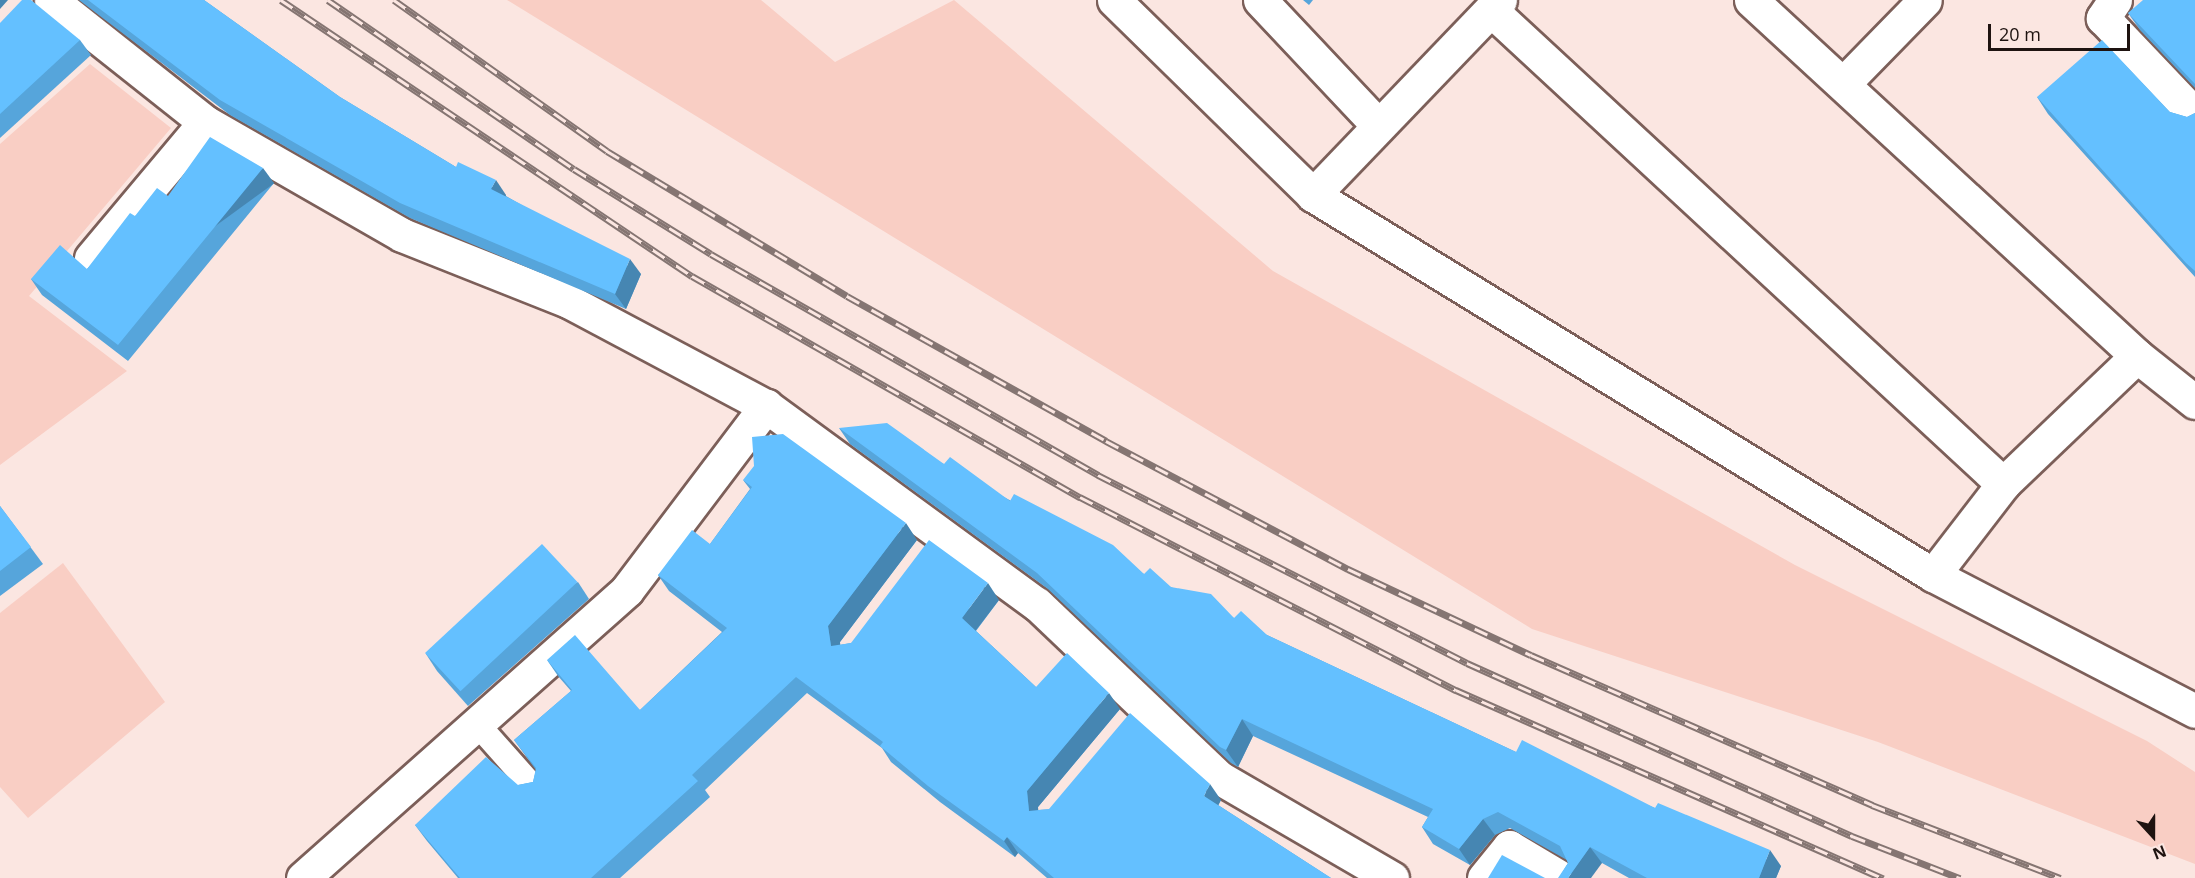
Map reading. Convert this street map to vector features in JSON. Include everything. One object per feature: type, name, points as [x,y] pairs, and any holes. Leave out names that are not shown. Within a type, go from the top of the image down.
[{"type":"street","points":[[51,0],[205,122],[402,235],[570,302],[766,406],[933,543],[1037,604],[1133,717],[1220,778],[1385,876]]},
{"type":"street","points":[[1114,0],[1313,195],[1933,575],[2195,711]]},
{"type":"street","points":[[1260,0],[1377,124]]},
{"type":"street","points":[[1751,0],[2138,356],[2195,402]]},
{"type":"street","points":[[1843,84],[1925,0]]},
{"type":"street","points":[[1313,195],[1377,124],[1496,5],[2002,484]]},
{"type":"street","points":[[2101,6],[2195,115]]},
{"type":"street","points":[[90,258],[205,122]]},
{"type":"street","points":[[1933,575],[2002,484],[2138,356]]},
{"type":"street","points":[[303,878],[478,725],[627,590],[766,406]]},
{"type":"street","points":[[1484,878],[1509,847],[1561,878]]},
{"type":"lane","points":[[478,725],[534,788]]},
{"type":"shaded area","points":[[507,0],[761,0],[835,62],[954,0],[1273,271],[1795,565],[2147,741],[2195,772],[2195,864],[1878,742],[1532,629]]},
{"type":"shaded area","points":[[90,64],[171,128],[29,296],[127,371],[0,465],[0,144]]},
{"type":"shaded area","points":[[63,563],[165,702],[28,818],[0,787],[0,613]]},
{"type":"building","points":[[22,0],[31,0],[80,40],[0,114],[0,23]]},
{"type":"building","points":[[88,0],[204,0],[340,97],[456,167],[458,162],[496,180],[491,189],[630,259],[615,294],[400,203],[220,100]]},
{"type":"building","points":[[2143,0],[2195,0],[2195,84],[2128,13]]},
{"type":"building","points":[[2102,40],[2170,112],[2187,117],[2195,113],[2195,271],[2037,97]]},
{"type":"building","points":[[210,137],[263,168],[118,345],[31,279],[60,245],[87,269],[130,213],[135,216],[157,188],[168,196]]},
{"type":"building","points":[[887,423],[944,464],[950,457],[1010,501],[1014,494],[1113,545],[1144,574],[1150,568],[1171,587],[1211,594],[1234,618],[1241,611],[1267,635],[1516,752],[1522,740],[1655,808],[1658,803],[1770,850],[1759,878],[1647,878],[1590,847],[1568,878],[1558,878],[1568,863],[1560,846],[1498,812],[1483,819],[1459,849],[1422,827],[1433,809],[1242,719],[1226,750],[1220,747],[1037,573],[839,428]]},
{"type":"building","points":[[783,434],[906,523],[828,626],[831,646],[851,643],[929,540],[988,583],[962,618],[1036,687],[1067,653],[1109,693],[1027,791],[1029,811],[1049,809],[1130,713],[1210,784],[1204,796],[1331,878],[1054,878],[1007,837],[1004,841],[928,786],[880,746],[883,742],[796,677],[692,775],[698,781],[591,878],[460,878],[415,825],[486,757],[518,785],[533,782],[536,768],[514,740],[572,690],[547,660],[575,635],[640,710],[727,628],[658,575],[692,530],[710,544],[752,487],[743,480],[754,466],[752,437]]},
{"type":"building","points":[[0,506],[31,547],[0,571]]},
{"type":"building","points":[[542,544],[577,582],[460,691],[425,653]]},
{"type":"building","points":[[1502,855],[1545,878],[1488,878]]},
{"type":"railway","points":[[281,0],[692,276],[1080,497],[1456,690],[1883,878]]},
{"type":"railway","points":[[328,0],[574,169],[711,254],[1098,475],[1467,663],[1852,836],[1960,878]]},
{"type":"railway","points":[[394,0],[607,151],[847,296],[1106,441],[1348,569],[1531,655],[1872,805],[2060,878]]}]
